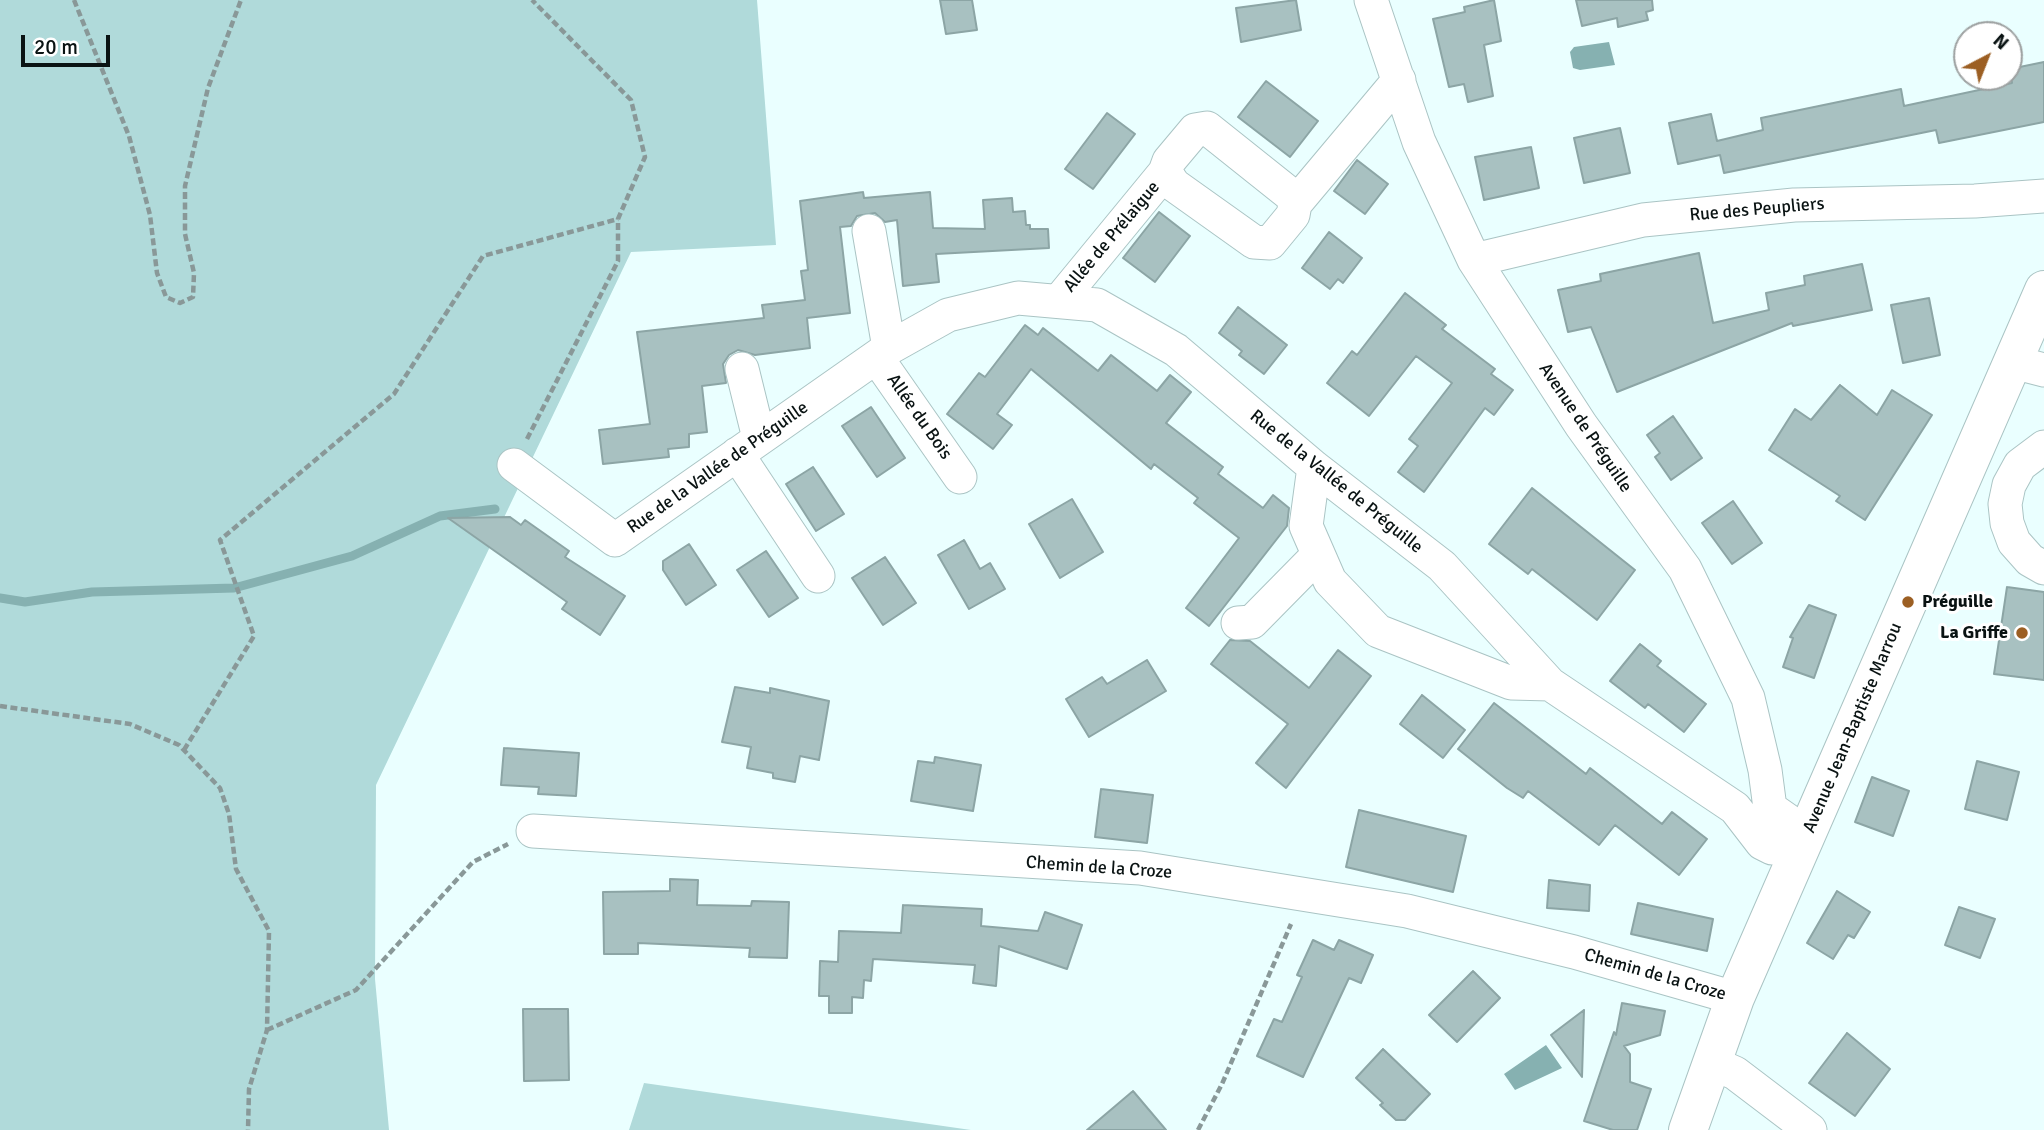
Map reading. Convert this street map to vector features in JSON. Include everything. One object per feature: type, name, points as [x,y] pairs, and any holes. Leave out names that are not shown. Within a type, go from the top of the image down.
[{"type":"main road","name":"Avenue Jean-Baptiste Marrou","points":[[1688,1130],[1735,998],[1801,848],[2036,368],[2044,290]]},
{"type":"street","name":"Avenue de Préguille","points":[[1371,0],[1419,142],[1474,260],[1581,425],[1685,569],[1748,698],[1765,771],[1770,808]]},
{"type":"street","name":"Allée de Prélaigue","points":[[1166,172],[1174,185],[1254,242],[1270,243],[1293,215],[1295,204],[1399,80]]},
{"type":"street","name":"Allée de Prélaigue","points":[[1059,301],[1166,172],[1169,161],[1195,130],[1207,128],[1291,195],[1295,204]]},
{"type":"street","name":"Rue des Peupliers","points":[[1474,260],[1643,220],[1794,205],[1975,201],[2044,196]]},
{"type":"street","points":[[869,231],[883,353]]},
{"type":"street","name":"Rue de la Vallée de Préguille","points":[[514,464],[615,540],[883,353],[948,315],[1018,298],[1097,304],[1176,350],[1314,467],[1442,566],[1550,684],[1735,808],[1762,843],[1772,848],[1801,848]]},
{"type":"street","name":"Allée du Bois","points":[[883,353],[960,477]]},
{"type":"street","points":[[742,369],[748,446],[818,576]]},
{"type":"street","points":[[2044,447],[2020,465],[2009,485],[2005,504],[2007,523],[2014,542],[2030,560],[2044,568]]},
{"type":"street","points":[[1314,467],[1306,526],[1330,581],[1378,631],[1511,683],[1550,684]]},
{"type":"street","points":[[1238,623],[1252,622],[1318,555]]},
{"type":"street","points":[[1735,808],[1770,808],[1790,821],[1801,848]]},
{"type":"street","name":"Chemin de la Croze","points":[[533,831],[1140,868],[1407,911],[1489,929],[1735,998]]},
{"type":"street","points":[[1712,1063],[1735,1073],[1810,1130]]},
{"type":"path","points":[[74,0],[129,136],[150,215],[157,273],[166,297],[180,303],[193,297],[194,273],[185,234],[185,186],[208,88],[241,0]]},
{"type":"path","points":[[514,464],[618,261],[618,219],[645,157],[631,100],[532,0]]},
{"type":"path","points":[[184,750],[254,636],[220,540],[394,394],[483,256],[618,219]]},
{"type":"path","points":[[0,706],[130,724],[179,745],[220,788],[229,814],[236,869],[269,930],[267,1030],[249,1089],[248,1130]]},
{"type":"path","points":[[267,1030],[356,990],[473,862],[533,831]]},
{"type":"path","points":[[1198,1130],[1222,1084],[1304,894]]},
{"type":"shaded area","points":[[0,0],[757,0],[776,245],[631,252],[376,785],[375,979],[389,1130],[0,1130]]},
{"type":"shaded area","points":[[1609,42],[1615,65],[1580,70],[1573,68],[1570,52],[1574,47]]},
{"type":"shaded area","points":[[1546,1045],[1562,1068],[1515,1090],[1504,1074]]},
{"type":"shaded area","points":[[644,1083],[971,1130],[629,1130]]},
{"type":"building","points":[[940,0],[972,0],[977,30],[946,34]]},
{"type":"building","points":[[1296,0],[1301,30],[1241,42],[1236,8]]},
{"type":"building","points":[[1494,0],[1501,41],[1484,45],[1493,96],[1468,102],[1464,84],[1449,87],[1433,19],[1465,12],[1464,7]]},
{"type":"building","points":[[1576,0],[1652,0],[1653,10],[1646,12],[1648,20],[1618,27],[1617,18],[1582,26]]},
{"type":"building","points":[[2044,62],[2044,122],[1939,143],[1936,130],[1724,173],[1720,155],[1678,164],[1669,123],[1711,114],[1717,141],[1763,130],[1761,118],[1901,89],[1904,106],[1974,91],[2023,91],[2023,66]]},
{"type":"building","points":[[1266,81],[1318,121],[1290,157],[1238,117]]},
{"type":"building","points":[[1107,113],[1135,134],[1093,189],[1065,169]]},
{"type":"building","points":[[1620,128],[1630,173],[1584,183],[1574,138]]},
{"type":"building","points":[[1531,147],[1539,188],[1484,200],[1475,157]]},
{"type":"building","points":[[1357,160],[1388,184],[1365,214],[1334,191]]},
{"type":"building","points":[[863,192],[864,198],[930,192],[933,228],[985,229],[983,200],[1012,198],[1013,212],[1025,211],[1026,225],[1030,225],[1030,229],[1048,229],[1049,248],[936,254],[939,282],[903,286],[897,220],[885,222],[875,213],[857,216],[851,226],[840,227],[850,313],[807,318],[810,348],[755,355],[738,350],[729,355],[723,364],[726,383],[702,386],[707,432],[689,434],[689,447],[668,449],[669,457],[603,464],[599,430],[650,424],[637,332],[764,318],[762,305],[805,300],[801,271],[808,270],[800,201]]},
{"type":"building","points":[[1159,212],[1190,236],[1155,282],[1123,258]]},
{"type":"building","points":[[1329,232],[1362,258],[1343,283],[1338,279],[1330,289],[1302,268]]},
{"type":"building","points":[[1699,253],[1713,323],[1769,310],[1766,293],[1805,285],[1804,276],[1862,264],[1872,310],[1793,326],[1792,323],[1617,392],[1591,327],[1568,332],[1558,290],[1601,281],[1600,274]]},
{"type":"building","points":[[1405,293],[1446,325],[1442,329],[1495,369],[1491,374],[1513,390],[1494,415],[1485,408],[1424,492],[1398,472],[1418,446],[1409,439],[1452,383],[1416,356],[1369,416],[1327,383],[1352,351],[1357,355]]},
{"type":"building","points":[[1929,298],[1940,355],[1903,363],[1891,305]]},
{"type":"building","points":[[1238,307],[1287,345],[1264,374],[1239,355],[1242,351],[1219,333]]},
{"type":"building","points":[[1025,325],[1038,335],[1043,328],[1098,371],[1111,355],[1157,391],[1170,375],[1191,392],[1166,423],[1223,467],[1218,474],[1263,508],[1273,495],[1289,508],[1287,526],[1209,626],[1186,608],[1239,538],[1194,503],[1198,498],[1154,464],[1151,469],[1031,369],[997,414],[1012,425],[993,449],[947,414],[979,373],[985,377]]},
{"type":"building","points":[[1840,385],[1877,415],[1892,390],[1932,415],[1865,520],[1836,501],[1840,496],[1769,450],[1795,409],[1811,420]]},
{"type":"building","points":[[871,407],[905,458],[877,477],[842,426]]},
{"type":"building","points":[[1673,416],[1702,458],[1671,480],[1655,457],[1660,453],[1647,435]]},
{"type":"building","points":[[813,467],[844,514],[816,531],[786,484]]},
{"type":"building","points":[[1532,488],[1635,570],[1597,620],[1532,569],[1528,574],[1489,544]]},
{"type":"building","points":[[1072,499],[1103,552],[1060,578],[1029,524]]},
{"type":"building","points":[[1733,501],[1762,543],[1732,564],[1702,523]]},
{"type":"building","points":[[510,517],[521,525],[525,520],[569,551],[565,557],[625,596],[600,635],[562,609],[567,602],[448,518]]},
{"type":"building","points":[[964,540],[980,569],[990,563],[1005,589],[969,609],[938,555]]},
{"type":"building","points":[[689,544],[716,585],[686,605],[663,570],[663,561]]},
{"type":"building","points":[[766,551],[798,598],[769,617],[737,570]]},
{"type":"building","points":[[885,557],[916,603],[883,625],[852,578]]},
{"type":"building","name":"La Griffe","points":[[2007,587],[2044,592],[2044,680],[1994,674]]},
{"type":"building","points":[[1809,605],[1836,615],[1814,678],[1783,667],[1793,638],[1790,637]]},
{"type":"building","points":[[1230,640],[1250,641],[1309,688],[1338,650],[1371,676],[1286,788],[1256,763],[1288,724],[1211,664]]},
{"type":"building","points":[[1640,644],[1661,661],[1657,666],[1706,704],[1684,732],[1648,704],[1645,708],[1610,681]]},
{"type":"building","points":[[1147,660],[1166,691],[1089,737],[1066,699],[1102,677],[1107,684]]},
{"type":"building","points":[[735,687],[770,693],[770,688],[829,701],[819,760],[800,756],[795,782],[773,778],[773,773],[747,768],[751,747],[722,742]]},
{"type":"building","points":[[1422,695],[1465,730],[1443,758],[1400,724]]},
{"type":"building","points":[[1494,703],[1586,774],[1590,768],[1662,824],[1672,812],[1707,839],[1679,875],[1615,825],[1599,845],[1528,791],[1523,798],[1507,788],[1458,749]]},
{"type":"building","points":[[504,748],[579,753],[576,796],[538,794],[539,787],[501,785]]},
{"type":"building","points":[[935,757],[981,765],[973,811],[911,801],[918,761],[934,763]]},
{"type":"building","points":[[1977,761],[2019,772],[2007,820],[1965,809]]},
{"type":"building","points":[[1872,777],[1909,791],[1893,836],[1855,822]]},
{"type":"building","points":[[1101,789],[1153,795],[1147,843],[1095,837]]},
{"type":"building","points":[[1359,810],[1466,836],[1453,892],[1346,867]]},
{"type":"building","points":[[670,879],[698,880],[697,905],[751,906],[752,901],[789,902],[787,958],[749,957],[750,948],[638,943],[638,954],[604,954],[603,892],[670,891]]},
{"type":"building","points":[[1549,880],[1590,885],[1589,911],[1547,908]]},
{"type":"building","points":[[1837,891],[1870,912],[1854,938],[1848,935],[1833,959],[1807,943]]},
{"type":"building","points":[[1638,903],[1713,919],[1707,951],[1631,934]]},
{"type":"building","points":[[903,905],[982,909],[981,926],[1038,931],[1045,912],[1082,925],[1067,969],[999,946],[996,986],[973,983],[975,965],[873,959],[871,981],[864,980],[863,998],[852,997],[852,1013],[829,1013],[829,996],[819,996],[820,961],[838,962],[839,931],[901,933]]},
{"type":"building","points":[[1959,907],[1995,919],[1980,958],[1945,945]]},
{"type":"building","points":[[1313,940],[1334,950],[1339,940],[1373,955],[1361,983],[1349,978],[1303,1077],[1257,1056],[1274,1019],[1282,1022],[1302,977],[1297,975]]},
{"type":"building","points":[[1473,971],[1500,998],[1457,1042],[1429,1015]]},
{"type":"building","points":[[1622,1003],[1665,1011],[1660,1035],[1624,1046],[1630,1054],[1630,1082],[1651,1089],[1637,1130],[1613,1130],[1584,1121],[1614,1032],[1616,1035]]},
{"type":"building","points":[[523,1009],[568,1009],[569,1080],[524,1081]]},
{"type":"building","points":[[1584,1010],[1582,1077],[1551,1035]]},
{"type":"building","points":[[1847,1033],[1890,1069],[1855,1116],[1809,1083]]},
{"type":"building","points":[[1383,1049],[1430,1094],[1405,1120],[1396,1120],[1380,1105],[1383,1103],[1356,1078]]},
{"type":"building","points":[[1133,1091],[1166,1130],[1087,1130]]},
{"type":"waterway","points":[[0,598],[25,602],[92,592],[234,588],[352,556],[440,516],[495,509]]},
{"type":"place","name":"Préguille","points":[[1908,602]]},
{"type":"place","name":"La Griffe","points":[[2022,633]]}]
